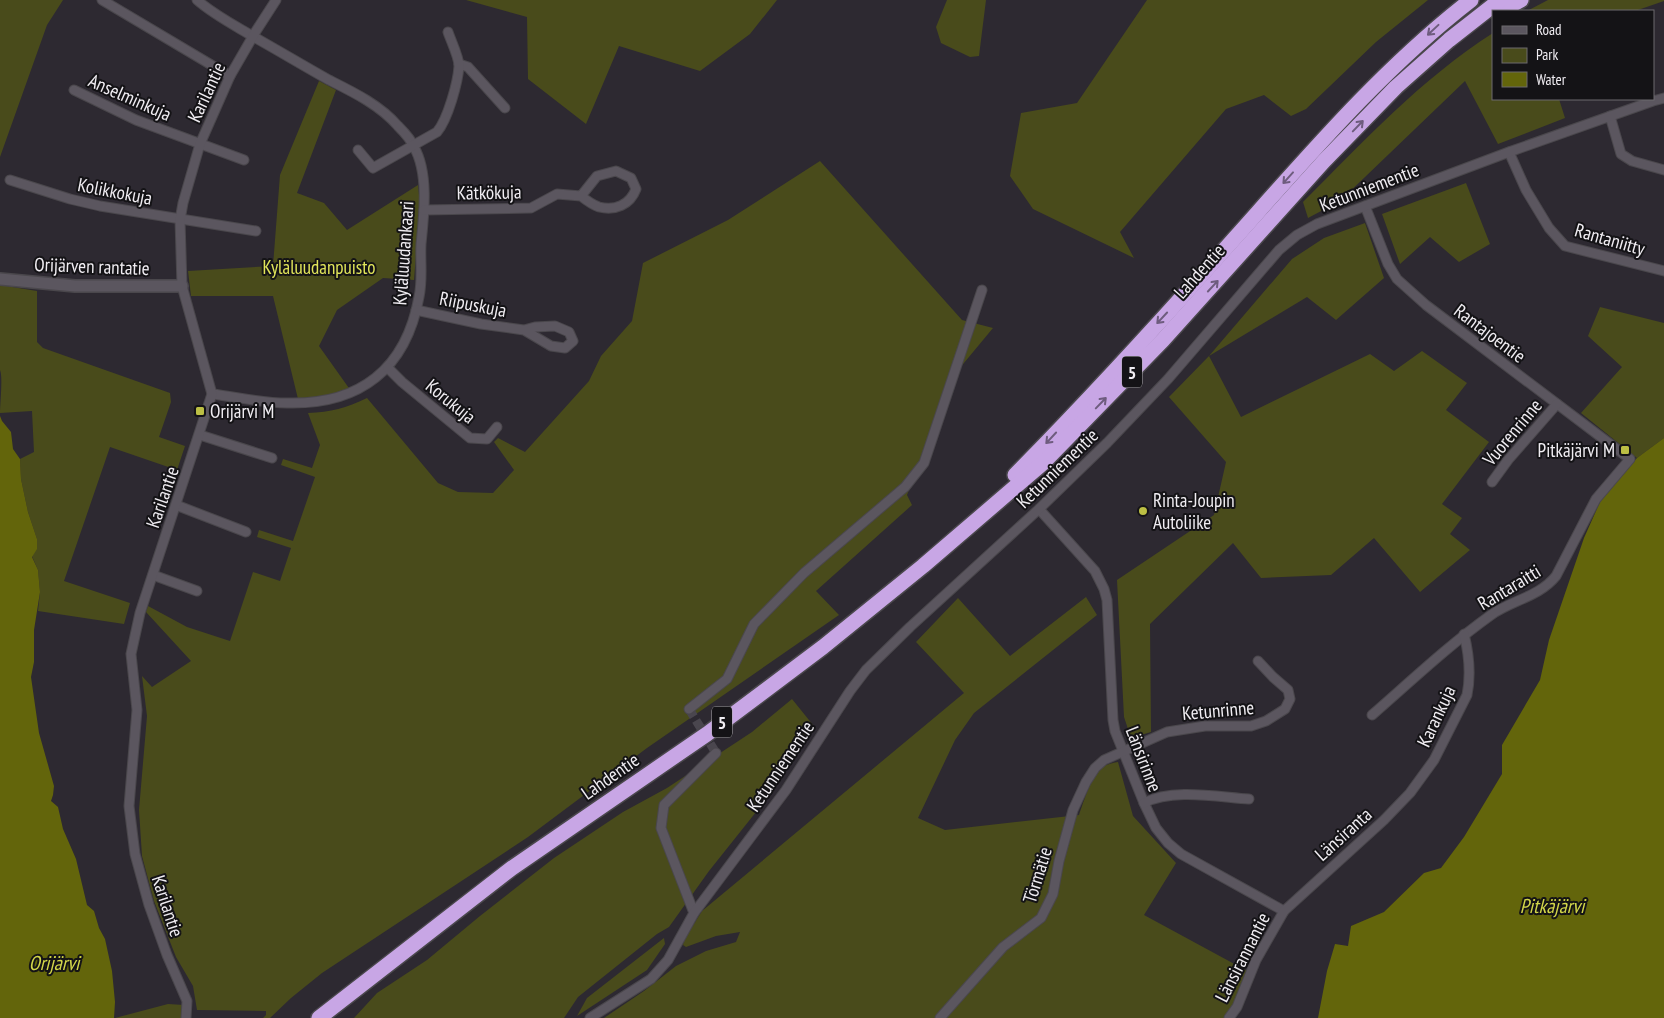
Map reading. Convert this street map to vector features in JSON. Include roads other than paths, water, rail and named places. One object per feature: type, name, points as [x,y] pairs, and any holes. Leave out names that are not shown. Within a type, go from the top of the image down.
[{"type":"highway","name":"Lahdentie","points":[[923,566],[1034,456],[1212,264],[1312,151],[1372,88],[1439,25],[1471,0]]},
{"type":"highway","name":"Lahdentie","points":[[319,1018],[512,868],[707,734],[808,658],[923,566],[1043,463],[1163,340],[1324,161],[1396,87],[1449,40],[1500,0]]},
{"type":"highway","points":[[1503,10],[1521,0]]},
{"type":"highway","points":[[1449,40],[1492,17]]},
{"type":"street","points":[[102,0],[230,76]]},
{"type":"street","name":"Kyläluudankaari","points":[[197,0],[211,11],[253,36],[362,97],[397,124],[414,146],[418,157],[422,176],[424,210],[420,260],[420,294],[402,346],[388,368],[365,387],[339,398],[317,403],[254,401],[212,394]]},
{"type":"street","name":"Karilantie","points":[[186,1018],[187,1001],[183,988],[167,955],[144,888],[135,854],[129,806],[137,710],[131,654],[136,629],[212,394],[182,286],[180,220],[183,203],[200,144],[230,76],[276,0]]},
{"type":"street","points":[[358,150],[374,168],[438,132],[444,124],[459,64],[448,32]]},
{"type":"street","points":[[459,64],[468,68],[505,108]]},
{"type":"street","name":"Anselminkuja","points":[[74,90],[136,120],[244,160]]},
{"type":"street","name":"Ketunniementie","points":[[590,1018],[650,979],[668,960],[694,913],[786,790],[850,691],[866,670],[910,627],[1039,509],[1106,443],[1168,379],[1279,250],[1297,235],[1317,224],[1509,152],[1664,98]]},
{"type":"street","points":[[1610,116],[1621,154],[1632,161],[1664,170]]},
{"type":"street","name":"Rantaniitty","points":[[1509,152],[1526,190],[1549,228],[1565,246],[1664,271]]},
{"type":"street","name":"Kätkökuja","points":[[424,210],[530,208],[557,194],[581,196],[598,207],[615,208],[626,204],[632,198],[636,189],[631,178],[616,171],[597,176],[581,196]]},
{"type":"street","name":"Kolikkokuja","points":[[10,180],[100,206],[256,231]]},
{"type":"street","name":"Rantajoentie","points":[[1365,206],[1388,264],[1397,279],[1426,305],[1630,459]]},
{"type":"street","name":"Orijärven rantatie","points":[[0,279],[75,286],[182,286]]},
{"type":"street","points":[[689,709],[727,679],[754,624],[804,573],[905,487],[924,463],[982,290]]},
{"type":"street","name":"Riipuskuja","points":[[416,310],[481,324],[524,330],[551,346],[565,348],[573,341],[569,332],[555,326],[535,327],[524,330]]},
{"type":"street","name":"Korukuja","points":[[388,368],[402,382],[470,438],[487,439],[497,427]]},
{"type":"street","name":"Vuorenrinne","points":[[1492,482],[1508,460],[1557,404]]},
{"type":"street","points":[[200,435],[272,458]]},
{"type":"street","name":"Rantaraitti","points":[[1372,715],[1464,634],[1497,611],[1540,591],[1549,584],[1556,576],[1596,499],[1630,459]]},
{"type":"street","points":[[176,505],[246,532]]},
{"type":"street","name":"Länsirinne","points":[[1039,509],[1096,571],[1104,589],[1107,600],[1115,731],[1156,828],[1168,843],[1181,854],[1284,911]]},
{"type":"street","points":[[153,575],[197,591]]},
{"type":"street","name":"Karankuja","points":[[1421,779],[1434,760],[1467,695],[1469,685],[1468,650],[1464,634]]},
{"type":"street","name":"Ketunrinne","points":[[1123,750],[1182,728],[1251,726],[1266,721],[1285,709],[1290,699],[1288,690],[1258,661]]},
{"type":"street","name":"Törmätie","points":[[940,1018],[1003,947],[1041,918],[1053,894],[1073,810],[1095,768],[1104,760],[1123,750]]},
{"type":"street","points":[[694,913],[661,828],[664,805],[716,753]]},
{"type":"street","name":"Länsiranta","points":[[1284,911],[1384,820],[1421,779]]},
{"type":"street","points":[[1144,803],[1166,796],[1191,795],[1249,799]]},
{"type":"street","name":"Länsirannantie","points":[[1229,1018],[1237,1007],[1256,960],[1284,911]]},
{"type":"water","name":"Orijärvi","points":[[0,416],[11,432],[13,449],[20,459],[21,479],[28,512],[37,539],[37,549],[32,557],[38,570],[40,592],[34,630],[34,662],[31,677],[39,733],[54,786],[51,801],[58,807],[63,829],[76,859],[87,905],[94,911],[99,928],[105,939],[112,971],[115,1002],[114,1018],[0,1018]]},
{"type":"water","name":"Pitkäjärvi","points":[[1664,438],[1664,1018],[1318,1018],[1327,971],[1335,944],[1348,946],[1351,926],[1384,912],[1424,873],[1441,868],[1464,837],[1502,774],[1502,745],[1540,680],[1549,640],[1584,538],[1604,493],[1637,458]]},
{"type":"tunnel","points":[[689,709],[716,753]]},
{"type":"place","name":"Orijärvi M","points":[[200,411]]},
{"type":"place","name":"Pitkäjärvi M","points":[[1625,450]]},
{"type":"place","name":"Rinta-Joupin Autoliike","points":[[1143,511]]},
{"type":"park label","name":"Kyläluudanpuisto","points":[[319,267]]}]
